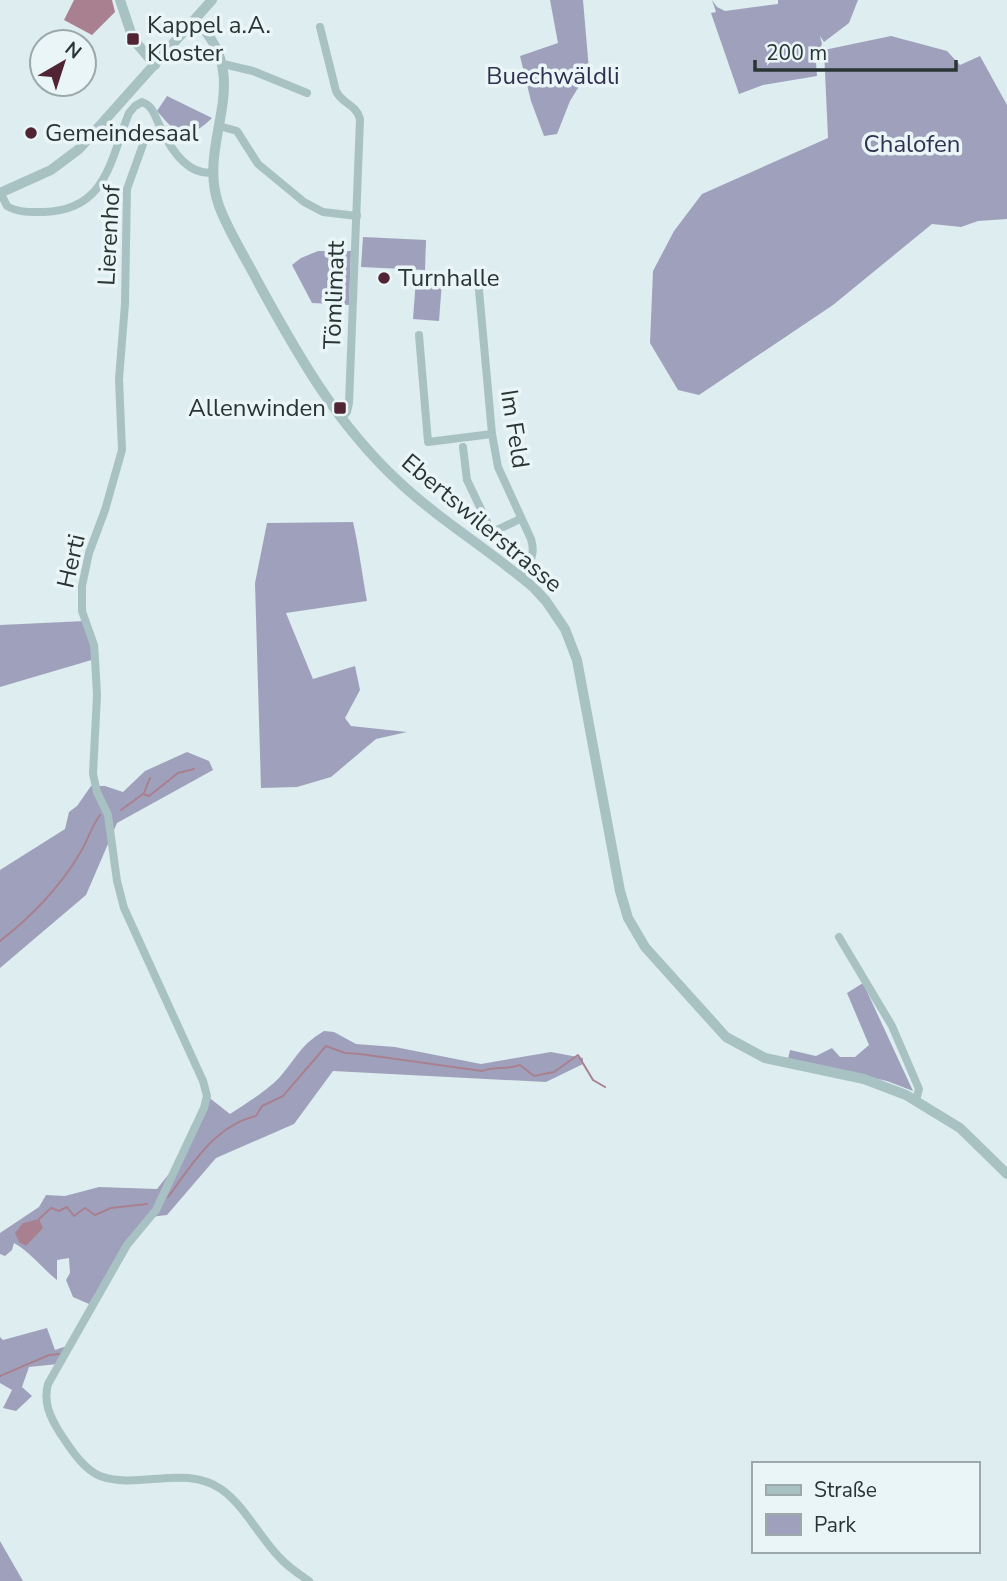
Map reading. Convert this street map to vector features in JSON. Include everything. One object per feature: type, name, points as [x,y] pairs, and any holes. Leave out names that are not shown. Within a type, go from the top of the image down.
[{"type":"street","points":[[120,0],[133,39],[155,65]]},
{"type":"street","points":[[0,193],[51,170],[79,149],[212,0]]},
{"type":"street","name":"Ebertswilerstrasse","points":[[194,20],[214,42],[223,64],[225,87],[213,173],[219,206],[301,360],[341,419],[372,454],[409,491],[520,575],[546,601],[561,621],[571,643],[580,676],[620,891],[628,918],[645,947],[714,1025],[746,1049],[779,1062],[864,1079],[916,1100],[966,1133],[1007,1174]]},
{"type":"street","points":[[320,27],[336,92],[339,98],[358,110],[360,119],[357,216]]},
{"type":"street","points":[[223,64],[253,71],[306,93]]},
{"type":"street","name":"Lierenhof","points":[[0,193],[7,206],[20,211],[51,212],[74,207],[94,194],[100,185],[113,160],[127,117],[135,106],[142,102],[149,104],[161,129],[189,167],[204,173],[213,173]]},
{"type":"street","name":"Tömlimatt","points":[[219,126],[237,131],[258,164],[304,202],[323,212],[357,216],[349,403],[347,412],[341,419]]},
{"type":"street","name":"Lierenhof","points":[[121,355],[125,304],[127,189],[146,136],[161,129]]},
{"type":"street","name":"Im Feld","points":[[478,279],[492,434],[498,467],[534,551],[531,561],[520,575]]},
{"type":"street","points":[[419,335],[428,442],[492,434]]},
{"type":"street","name":"Herti","points":[[121,355],[119,391],[122,450],[105,510],[89,552],[82,586],[82,611],[95,659],[97,695],[93,774],[97,792],[108,815],[117,881],[124,908],[202,1081],[206,1096],[204,1108],[156,1210],[127,1245],[48,1384],[44,1398],[57,1428],[71,1450],[99,1476],[123,1480],[177,1477],[203,1480],[220,1488],[280,1558],[309,1581]]},
{"type":"street","points":[[463,447],[467,480],[490,528],[497,530],[520,519]]},
{"type":"street","points":[[839,937],[892,1026],[919,1089],[916,1100]]},
{"type":"green space","name":"Buechwäldli","points":[[550,0],[583,0],[589,70],[570,101],[557,134],[544,136],[531,101],[520,56],[558,43]]},
{"type":"green space","points":[[712,0],[717,7],[725,11],[778,4],[778,0],[858,0],[849,23],[824,42],[820,36],[822,44],[814,63],[817,76],[763,85],[739,94],[711,13],[716,12]]},
{"type":"green space","name":"Chalofen","points":[[891,36],[947,51],[960,65],[980,56],[1007,105],[1007,219],[978,221],[961,227],[932,224],[833,305],[699,395],[678,390],[650,343],[653,271],[674,231],[702,194],[828,138],[824,50]]},
{"type":"green space","points":[[167,96],[212,118],[195,131],[182,134],[157,111]]},
{"type":"green space","points":[[363,237],[426,240],[425,270],[361,267]]},
{"type":"green space","points":[[318,251],[351,251],[349,305],[312,303],[292,265]]},
{"type":"green space","points":[[416,279],[442,281],[439,321],[413,319]]},
{"type":"green space","points":[[353,522],[367,601],[286,613],[313,679],[355,666],[360,690],[345,718],[351,726],[407,732],[376,739],[331,777],[297,787],[261,788],[255,583],[267,523]]},
{"type":"green space","points":[[85,621],[95,659],[0,687],[0,625]]},
{"type":"green space","points":[[187,752],[209,761],[213,770],[117,823],[86,895],[0,968],[0,870],[65,829],[69,812],[77,806],[91,786],[105,786],[123,792],[145,771]]},
{"type":"green space","points":[[863,983],[913,1091],[887,1081],[788,1059],[790,1050],[816,1056],[832,1048],[840,1057],[855,1057],[869,1045],[847,993]]},
{"type":"green space","points":[[324,1031],[334,1032],[356,1044],[395,1047],[481,1064],[551,1052],[583,1058],[583,1064],[546,1082],[333,1071],[294,1124],[216,1158],[167,1215],[150,1217],[89,1304],[73,1297],[66,1280],[70,1273],[69,1258],[57,1260],[57,1280],[14,1243],[12,1250],[5,1256],[0,1254],[0,1233],[39,1207],[46,1195],[65,1196],[99,1187],[157,1189],[180,1160],[207,1096],[230,1114],[274,1083],[304,1047]]},
{"type":"green space","points":[[47,1328],[55,1350],[67,1346],[58,1364],[29,1367],[22,1387],[32,1396],[16,1411],[3,1408],[12,1390],[0,1383],[0,1337],[3,1340]]},
{"type":"green space","points":[[0,1541],[23,1581],[0,1581]]},
{"type":"shaded area","points":[[74,0],[112,0],[115,12],[98,29],[79,28],[64,20]]},
{"type":"shaded area","points":[[39,1219],[43,1228],[26,1246],[19,1242],[15,1233],[23,1223]]},
{"type":"waterway","points":[[121,810],[143,794],[149,796],[178,773],[194,769]]},
{"type":"waterway","points":[[144,793],[150,778]]},
{"type":"waterway","points":[[0,941],[33,912],[64,877],[100,815]]},
{"type":"waterway","points":[[168,1197],[205,1148],[228,1128],[256,1116],[262,1106],[283,1096],[326,1046],[345,1053],[482,1071],[520,1065],[534,1076],[554,1072],[578,1055],[593,1080],[605,1087]]},
{"type":"waterway","points":[[39,1219],[51,1208],[59,1211],[67,1207],[74,1216],[85,1208],[95,1215],[111,1208],[147,1204]]},
{"type":"waterway","points":[[0,1376],[49,1355],[59,1354]]},
{"type":"place","name":"Kappel a.A. Kloster","points":[[133,39]]},
{"type":"place","name":"Gemeindesaal","points":[[31,133]]},
{"type":"place","name":"Turnhalle","points":[[384,278]]},
{"type":"place","name":"Allenwinden","points":[[340,408]]}]
